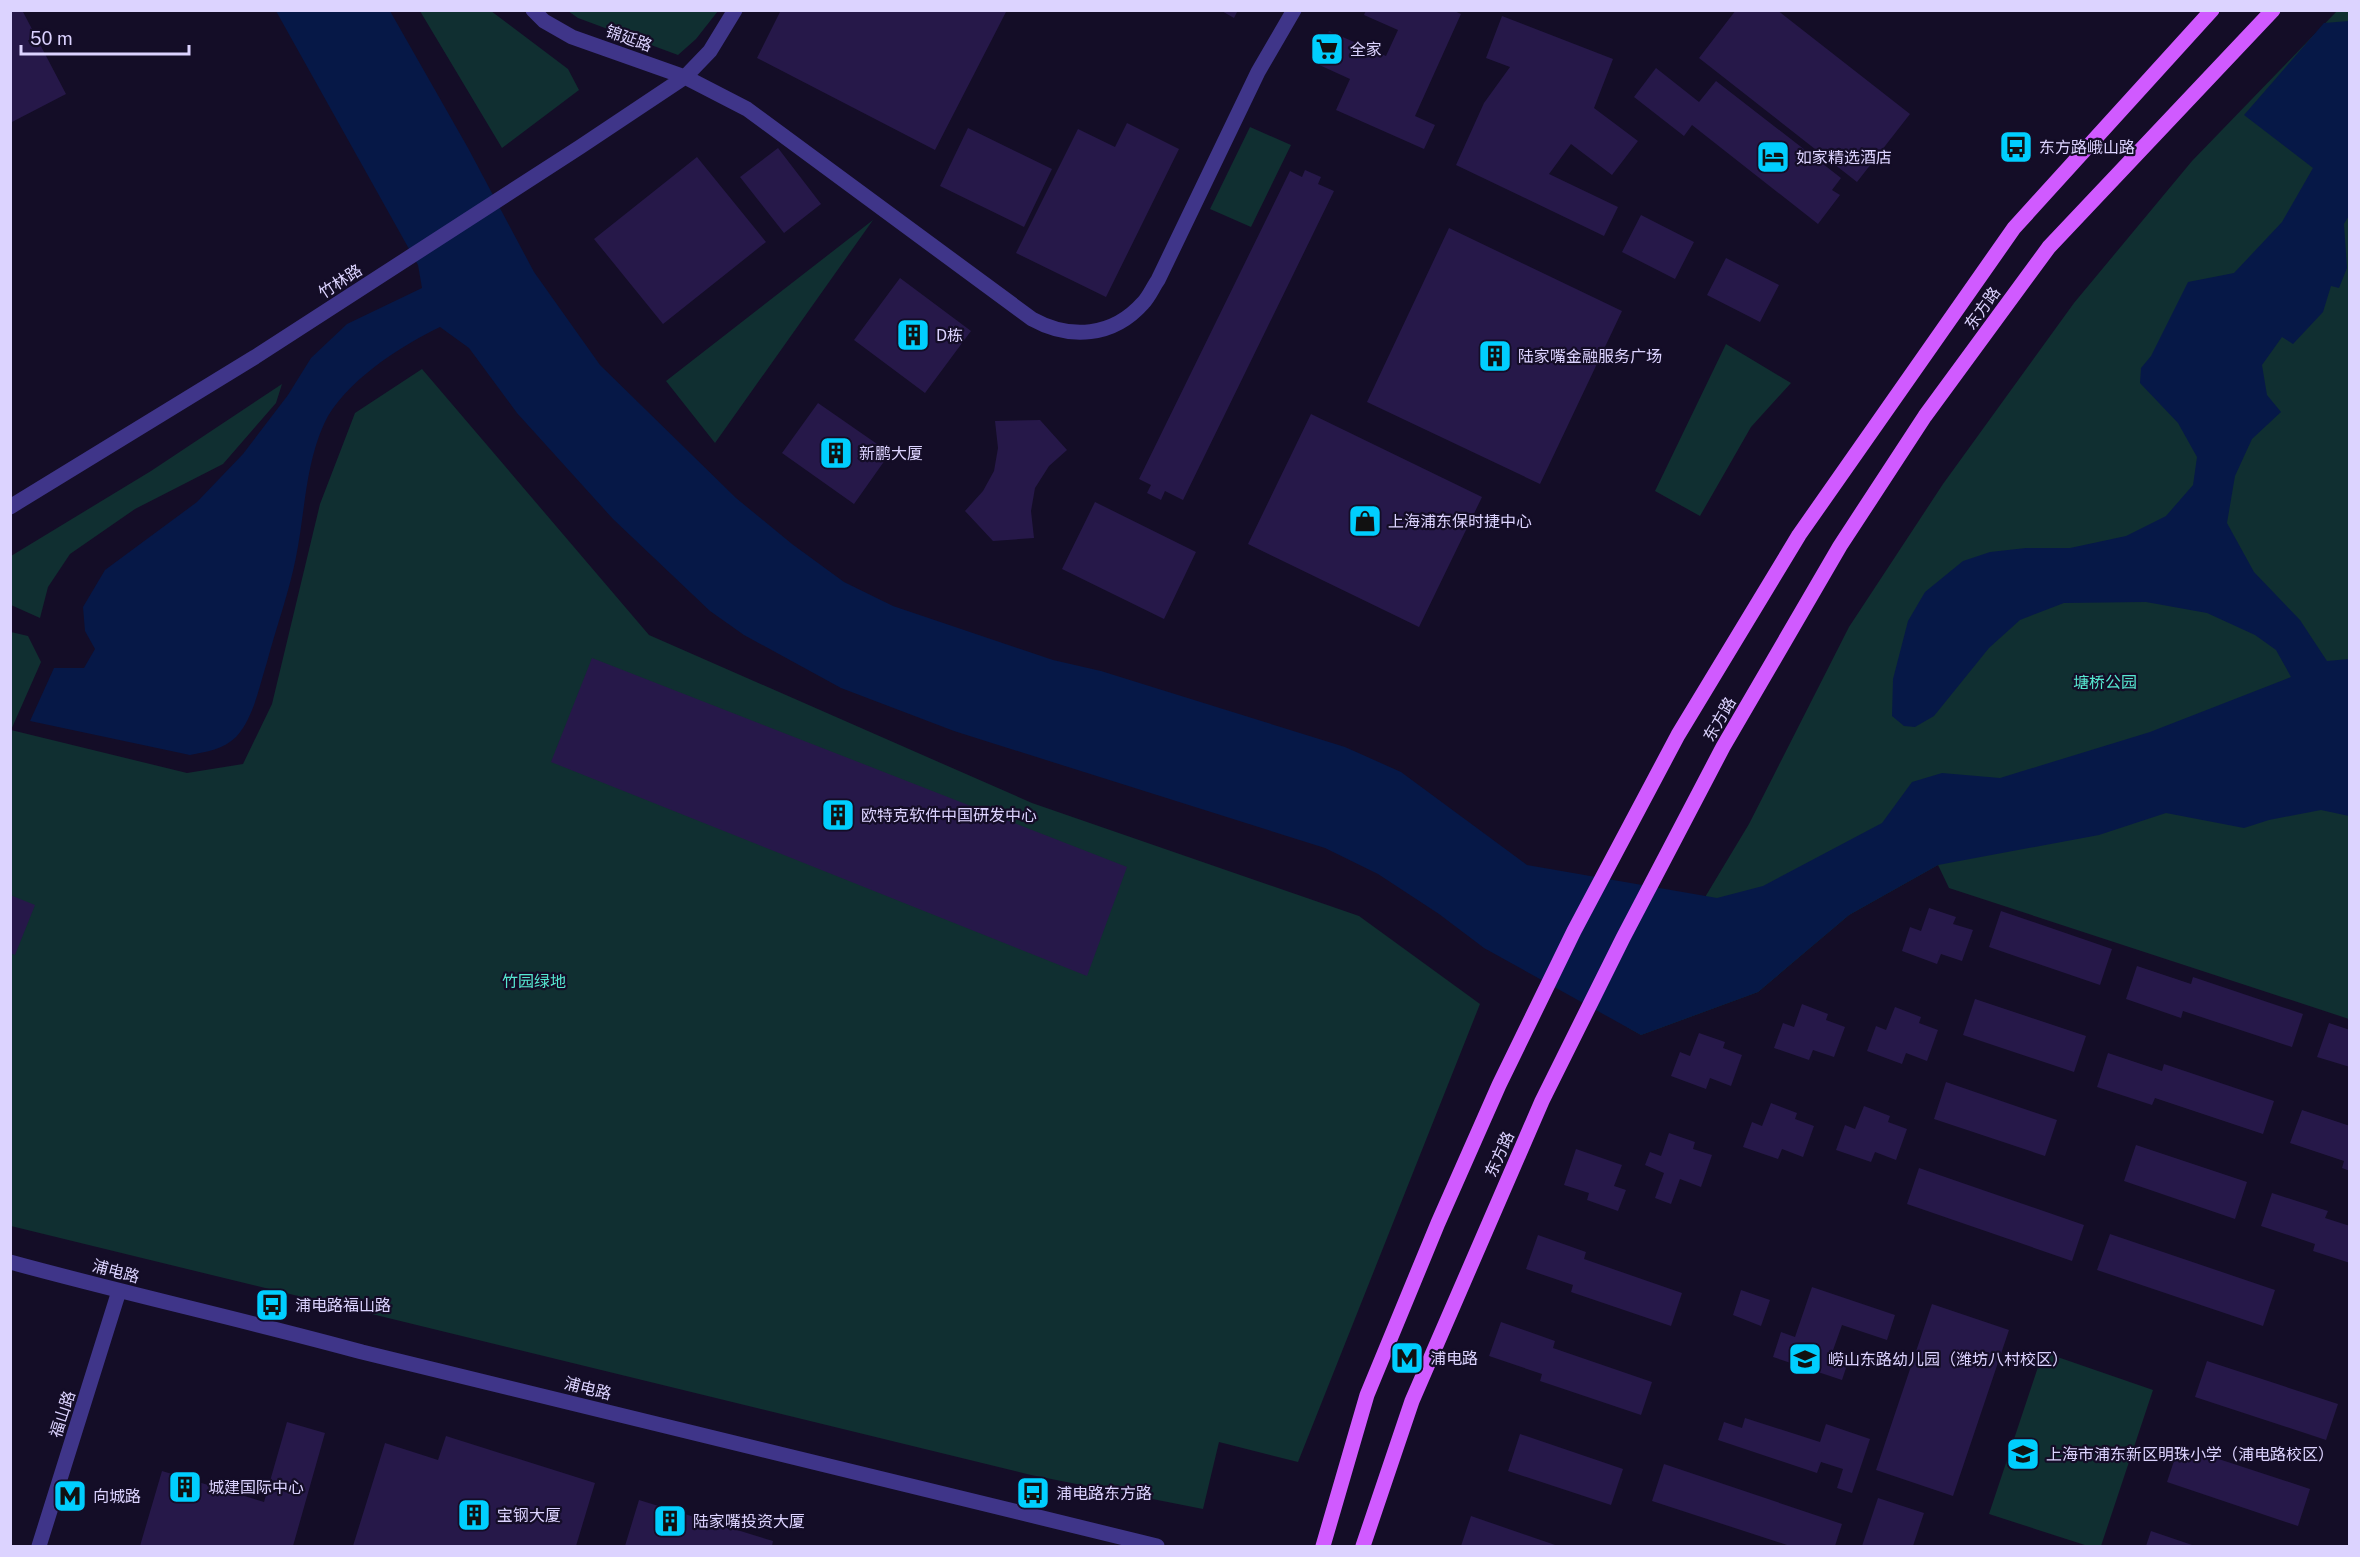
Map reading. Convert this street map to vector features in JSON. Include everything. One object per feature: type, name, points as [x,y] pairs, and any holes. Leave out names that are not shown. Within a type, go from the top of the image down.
[{"type":"main road","name":"东方路","points":[[1323,1546],[1368,1395],[1438,1223],[1499,1085],[1574,931],[1678,735],[1798,535],[2014,228],[2212,10]]},
{"type":"main road","name":"东方路","points":[[1363,1546],[1412,1401],[1542,1101],[1623,938],[1723,747],[1840,546],[1925,416],[2049,247],[2272,10]]},
{"type":"street","name":"锦延路","points":[[533,10],[544,21],[572,37],[685,77],[747,109],[1032,319],[1050,329],[1075,333],[1101,331],[1122,321],[1143,303],[1158,279],[1258,72],[1294,10]]},
{"type":"street","name":"竹林路","points":[[10,507],[255,357],[685,77],[710,51],[735,10]]},
{"type":"street","name":"浦电路","points":[[10,1262],[119,1292],[267,1326],[362,1352],[1157,1546]]},
{"type":"street","name":"福山路","points":[[39,1546],[119,1292]]},
{"type":"green space","points":[[420,11],[491,11],[568,69],[579,90],[502,148]]},
{"type":"green space","points":[[568,11],[718,11],[696,39],[678,55],[578,18]]},
{"type":"green space","name":"塘桥公园","points":[[2337,11],[2349,11],[2349,1019],[1949,888],[1938,865],[1849,915],[1758,992],[1641,1035],[1627,1027],[1749,824],[1849,627],[1943,484],[2074,303],[2192,161]]},
{"type":"green space","points":[[1250,127],[1291,145],[1251,227],[1210,209]]},
{"type":"green space","points":[[873,220],[715,443],[666,381]]},
{"type":"green space","points":[[1726,344],[1791,383],[1751,427],[1700,516],[1655,491]]},
{"type":"green space","name":"竹园绿地","points":[[422,369],[649,635],[1032,803],[1359,916],[1480,1004],[1298,1462],[1219,1442],[1203,1509],[1031,1475],[11,1226],[11,730],[187,773],[243,764],[272,704],[320,504],[355,413]]},
{"type":"green space","points":[[282,384],[276,403],[223,464],[135,509],[70,554],[48,587],[40,618],[11,605],[11,556],[151,471]]},
{"type":"green space","points":[[11,632],[28,636],[41,662],[11,730]]},
{"type":"green space","points":[[2043,1352],[2153,1390],[2101,1546],[2088,1546],[1989,1514]]},
{"type":"water","points":[[276,11],[390,11],[468,148],[534,272],[600,365],[736,498],[792,544],[844,582],[893,606],[1053,660],[1101,671],[1345,747],[1401,772],[1527,865],[1717,898],[1763,886],[1882,823],[1912,782],[1942,773],[2000,778],[2150,732],[2291,677],[2276,650],[2255,635],[2207,613],[2146,602],[2064,603],[2020,620],[1989,648],[1934,716],[1915,727],[1904,726],[1892,716],[1893,679],[1908,621],[1925,592],[1963,561],[1990,552],[2026,548],[2070,548],[2126,536],[2166,516],[2193,485],[2197,457],[2178,423],[2140,383],[2141,368],[2151,356],[2188,282],[2234,273],[2282,222],[2313,168],[2244,115],[2324,23],[2349,21],[2350,214],[2344,224],[2347,268],[2339,288],[2331,286],[2323,312],[2293,344],[2282,337],[2262,365],[2267,395],[2281,412],[2252,439],[2235,476],[2227,523],[2254,572],[2300,620],[2327,661],[2349,659],[2349,816],[2321,810],[2269,820],[2244,828],[2166,813],[2099,835],[1938,865],[1849,915],[1758,992],[1641,1035],[1484,948],[1439,914],[1378,874],[1325,848],[954,731],[841,688],[744,635],[710,611],[613,519],[517,413],[469,348],[440,327],[408,344],[374,367],[345,394],[324,424],[309,473],[296,557],[286,597],[255,701],[236,737],[220,747],[190,755],[30,721],[54,668],[84,668],[95,649],[85,631],[83,607],[105,570],[197,502],[243,454],[288,395],[311,358],[347,324],[422,288],[418,265]]},
{"type":"building","points":[[10,10],[22,10],[66,94],[10,123]]},
{"type":"building","points":[[781,10],[1007,10],[935,150],[757,58]]},
{"type":"building","points":[[1220,10],[1238,10],[1234,18]]},
{"type":"building","points":[[1366,10],[1452,10],[1461,14],[1415,116],[1435,125],[1424,149],[1336,110],[1350,79],[1315,63],[1329,31],[1386,56],[1398,30],[1364,15]]},
{"type":"building","points":[[1736,10],[1777,10],[1910,114],[1857,182],[1699,58]]},
{"type":"building","points":[[1502,16],[1613,59],[1594,108],[1638,141],[1612,175],[1571,144],[1549,174],[1618,207],[1604,236],[1456,165],[1484,103],[1510,67],[1486,58]]},
{"type":"building","name":"如家精选酒店","points":[[1656,68],[1699,102],[1716,81],[1841,178],[1832,190],[1840,195],[1818,224],[1692,125],[1684,136],[1634,97]]},
{"type":"building","points":[[1127,123],[1179,149],[1106,297],[1016,253],[1078,129],[1115,147]]},
{"type":"building","points":[[968,128],[1052,169],[1024,227],[940,186]]},
{"type":"building","points":[[778,148],[821,204],[784,233],[740,177]]},
{"type":"building","points":[[697,157],[766,242],[663,324],[594,239]]},
{"type":"building","points":[[1305,170],[1321,177],[1318,184],[1334,191],[1183,500],[1165,491],[1161,500],[1147,493],[1151,485],[1139,479],[1290,171],[1302,177]]},
{"type":"building","points":[[1641,215],[1694,242],[1675,279],[1622,252]]},
{"type":"building","name":"陆家嘴金融服务广场","points":[[1449,228],[1622,311],[1540,484],[1367,402]]},
{"type":"building","points":[[1726,258],[1779,285],[1760,322],[1707,295]]},
{"type":"building","name":"D栋","points":[[900,278],[971,331],[925,393],[854,340]]},
{"type":"building","name":"新鹏大厦","points":[[818,403],[890,453],[854,504],[782,453]]},
{"type":"building","name":"上海浦东保时捷中心","points":[[1311,414],[1482,497],[1419,627],[1248,544]]},
{"type":"building","points":[[1040,420],[1067,450],[1049,466],[1035,488],[1031,511],[1034,538],[993,541],[965,511],[983,491],[994,471],[998,448],[995,421]]},
{"type":"building","points":[[1095,502],[1196,552],[1164,619],[1062,569]]},
{"type":"building","name":"欧特克软件中国研发中心","points":[[592,658],[1127,867],[1087,976],[551,762]]},
{"type":"building","points":[[10,895],[35,905],[15,955],[10,953]]},
{"type":"building","points":[[1929,908],[1956,917],[1953,924],[1973,930],[1962,961],[1941,954],[1937,964],[1902,951],[1910,927],[1921,931]]},
{"type":"building","points":[[2001,911],[2112,949],[2100,985],[1989,947]]},
{"type":"building","points":[[2137,966],[2191,984],[2193,977],[2303,1014],[2292,1047],[2183,1011],[2181,1018],[2126,999]]},
{"type":"building","points":[[1975,999],[2086,1036],[2074,1072],[1963,1035]]},
{"type":"building","points":[[1802,1004],[1828,1014],[1826,1020],[1845,1027],[1834,1057],[1813,1050],[1809,1060],[1774,1048],[1783,1023],[1794,1027]]},
{"type":"building","points":[[1895,1007],[1921,1017],[1919,1023],[1938,1030],[1927,1061],[1906,1053],[1902,1064],[1867,1051],[1876,1026],[1886,1030]]},
{"type":"building","points":[[2329,1023],[2350,1030],[2350,1067],[2317,1057]]},
{"type":"building","points":[[1699,1033],[1725,1042],[1723,1048],[1742,1055],[1731,1086],[1710,1078],[1706,1089],[1671,1076],[1680,1052],[1690,1056]]},
{"type":"building","points":[[2108,1053],[2162,1071],[2164,1064],[2274,1101],[2263,1134],[2155,1098],[2152,1105],[2097,1087]]},
{"type":"building","points":[[1946,1082],[2057,1120],[2045,1156],[1934,1119]]},
{"type":"building","points":[[1771,1103],[1797,1113],[1795,1119],[1814,1126],[1803,1157],[1782,1149],[1778,1159],[1743,1147],[1752,1122],[1762,1126]]},
{"type":"building","points":[[1864,1106],[1890,1116],[1888,1122],[1907,1129],[1896,1160],[1875,1152],[1871,1162],[1836,1150],[1845,1125],[1855,1129]]},
{"type":"building","points":[[2302,1110],[2350,1126],[2350,1171],[2342,1168],[2344,1161],[2290,1143]]},
{"type":"building","points":[[1669,1133],[1695,1142],[1693,1149],[1712,1155],[1701,1187],[1680,1179],[1671,1204],[1655,1198],[1664,1173],[1645,1165],[1650,1152],[1661,1156]]},
{"type":"building","points":[[2136,1145],[2247,1182],[2235,1219],[2124,1181]]},
{"type":"building","points":[[1576,1149],[1622,1165],[1614,1186],[1626,1190],[1618,1211],[1587,1200],[1589,1193],[1564,1185]]},
{"type":"building","points":[[1919,1168],[2084,1225],[2072,1261],[1907,1204]]},
{"type":"building","points":[[2272,1193],[2328,1211],[2325,1218],[2350,1226],[2350,1263],[2313,1251],[2315,1244],[2261,1226]]},
{"type":"building","points":[[2110,1234],[2275,1290],[2263,1326],[2097,1270]]},
{"type":"building","points":[[1538,1235],[1586,1252],[1584,1259],[1682,1293],[1671,1326],[1571,1292],[1573,1285],[1526,1269]]},
{"type":"building","points":[[1812,1287],[1895,1315],[1887,1340],[1842,1325],[1832,1353],[1849,1359],[1842,1380],[1773,1357],[1781,1332],[1795,1337]]},
{"type":"building","points":[[1741,1290],[1770,1300],[1761,1326],[1733,1315]]},
{"type":"building","points":[[1932,1304],[2009,1330],[1953,1496],[1876,1470]]},
{"type":"building","points":[[1501,1322],[1555,1341],[1553,1348],[1652,1382],[1641,1415],[1540,1381],[1542,1374],[1489,1356]]},
{"type":"building","points":[[2207,1361],[2338,1404],[2326,1440],[2195,1397]]},
{"type":"building","points":[[1745,1418],[1820,1442],[1826,1424],[1870,1439],[1852,1493],[1837,1488],[1843,1469],[1821,1462],[1817,1473],[1718,1440],[1724,1422],[1742,1428]]},
{"type":"building","name":"城建国际中心","points":[[287,1422],[325,1433],[293,1546],[140,1546],[162,1471],[264,1502]]},
{"type":"building","points":[[1520,1434],[1623,1469],[1611,1505],[1508,1471]]},
{"type":"building","name":"宝钢大厦","points":[[446,1436],[595,1483],[576,1546],[353,1546],[385,1443],[438,1460]]},
{"type":"building","points":[[2179,1446],[2310,1489],[2298,1526],[2167,1482]]},
{"type":"building","points":[[1664,1464],[1842,1524],[1835,1546],[1790,1546],[1652,1501]]},
{"type":"building","points":[[1878,1498],[1924,1513],[1913,1546],[1862,1546]]},
{"type":"building","name":"陆家嘴投资大厦","points":[[639,1500],[773,1541],[772,1546],[625,1546]]},
{"type":"building","points":[[1471,1516],[1558,1546],[1461,1546]]},
{"type":"building","points":[[2151,1531],[2195,1546],[2146,1546]]},
{"type":"place","name":"全家","points":[[1327,49]]},
{"type":"place","name":"东方路峨山路","points":[[2016,147]]},
{"type":"place","name":"如家精选酒店","points":[[1773,157]]},
{"type":"place","name":"D栋","points":[[913,335]]},
{"type":"place","name":"陆家嘴金融服务广场","points":[[1495,356]]},
{"type":"place","name":"新鹏大厦","points":[[836,453]]},
{"type":"place","name":"上海浦东保时捷中心","points":[[1365,521]]},
{"type":"place","name":"欧特克软件中国研发中心","points":[[838,815]]},
{"type":"place","name":"浦电路福山路","points":[[272,1305]]},
{"type":"place","name":"浦电路","points":[[1407,1358]]},
{"type":"place","name":"崂山东路幼儿园（潍坊八村校区）","points":[[1805,1359]]},
{"type":"place","name":"上海市浦东新区明珠小学（浦电路校区）","points":[[2023,1454]]},
{"type":"place","name":"城建国际中心","points":[[185,1487]]},
{"type":"place","name":"浦电路东方路","points":[[1033,1493]]},
{"type":"place","name":"向城路","points":[[70,1496]]},
{"type":"place","name":"宝钢大厦","points":[[474,1515]]},
{"type":"place","name":"陆家嘴投资大厦","points":[[670,1521]]}]
